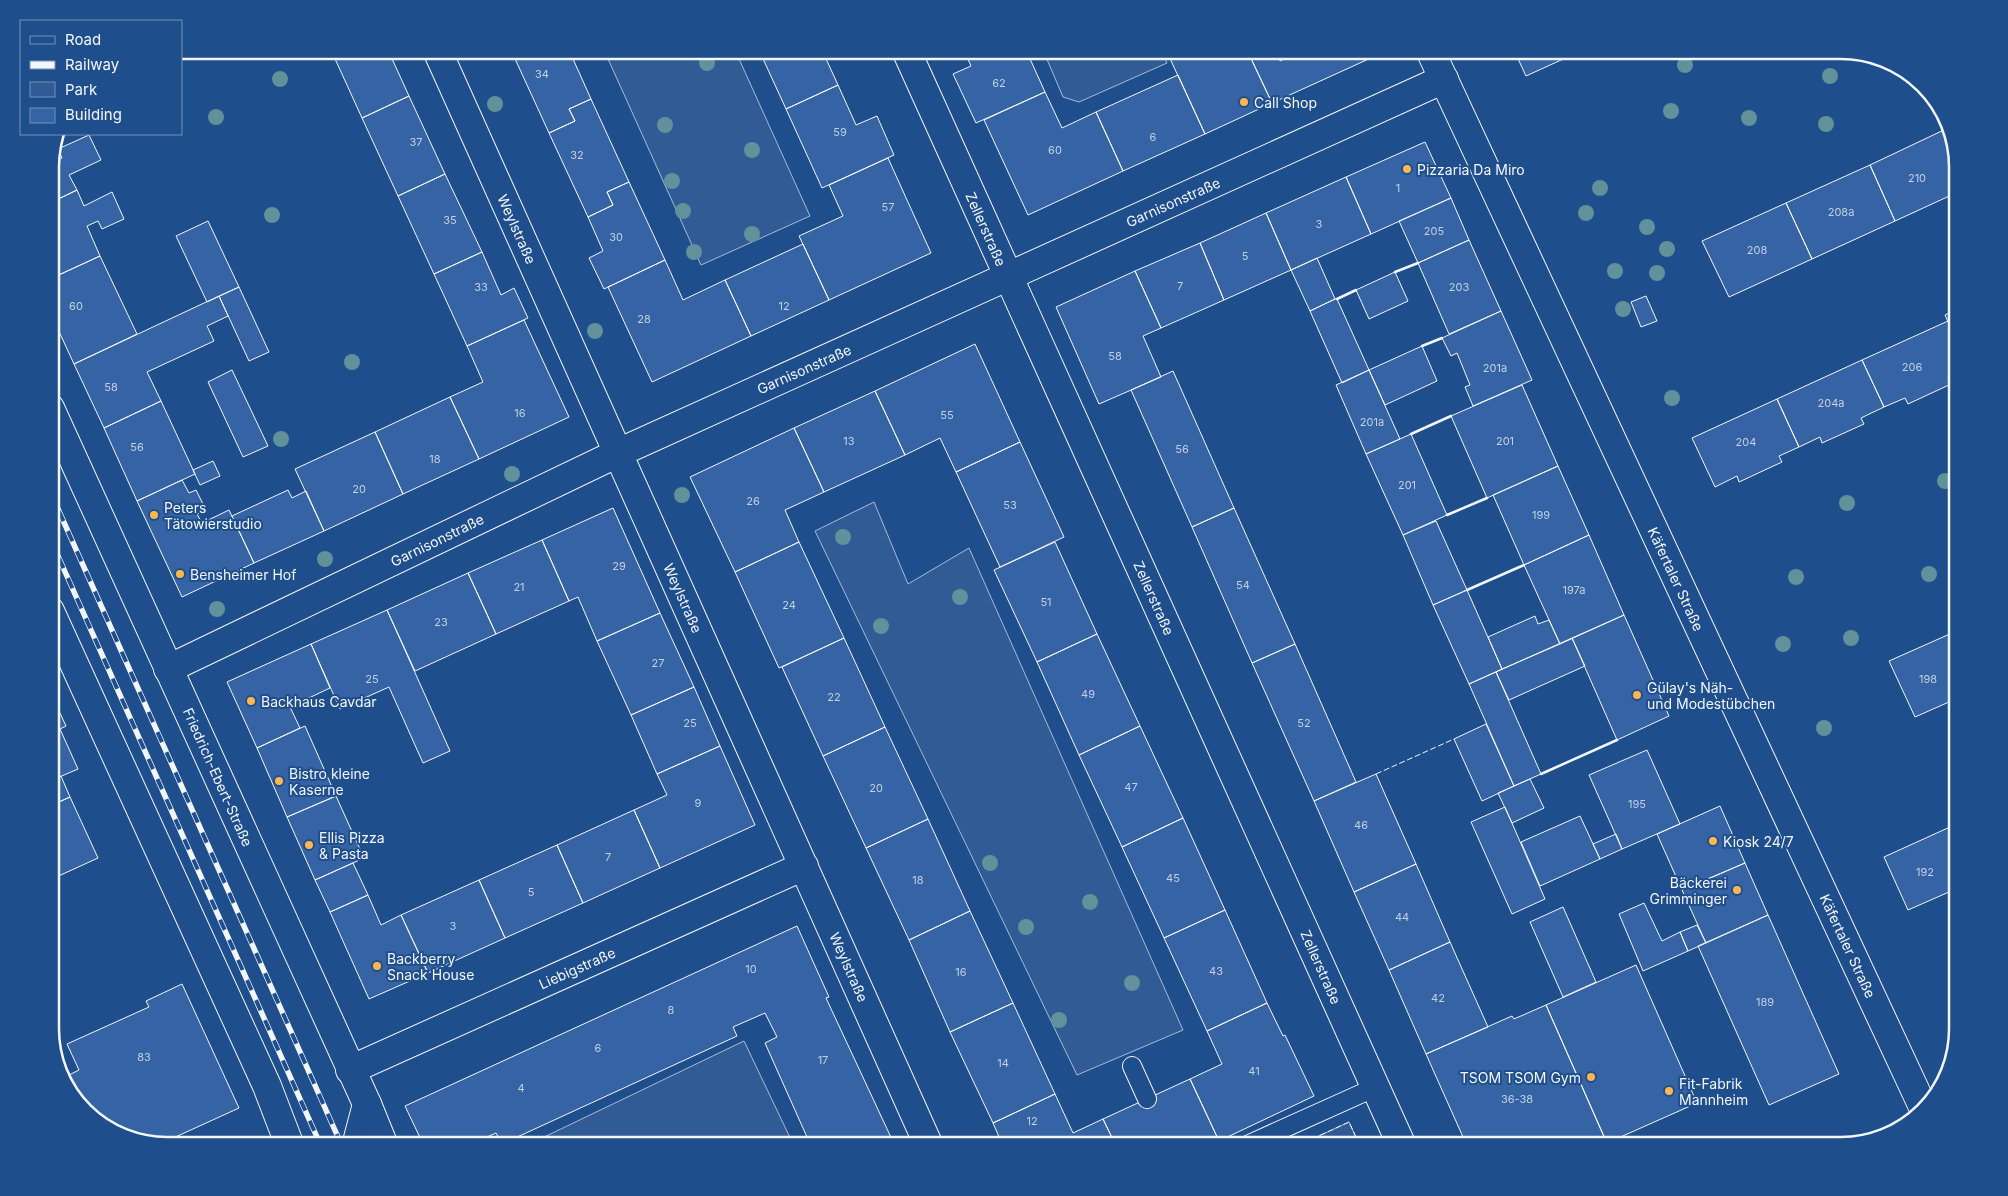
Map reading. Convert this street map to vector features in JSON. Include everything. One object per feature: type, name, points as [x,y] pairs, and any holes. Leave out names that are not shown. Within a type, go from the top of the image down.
[{"type":"street","name":"Weylstraße","points":[[440,59],[925,1137]]},
{"type":"street","name":"Zellerstraße","points":[[910,59],[1398,1137]]},
{"type":"street","name":"Käfertaler Straße","points":[[1434,59],[1921,1102]]},
{"type":"street","name":"Garnisonstraße","points":[[168,669],[618,453],[1444,79]]},
{"type":"street","name":"Friedrich-Ebert-Straße","points":[[59,428],[168,669],[361,1065],[367,1104],[380,1137]]},
{"type":"street","points":[[59,631],[267,1086],[287,1137]]},
{"type":"street","name":"Liebigstraße","points":[[361,1065],[804,866]]},
{"type":"street","points":[[358,1137],[367,1104]]},
{"type":"lane","points":[[1132,1066],[1147,1099]]},
{"type":"lane","points":[[1265,1137],[1376,1087]]},
{"type":"green space","points":[[608,59],[739,59],[810,216],[701,265]]},
{"type":"green space","points":[[1047,59],[1165,59],[1167,63],[1079,102],[1063,97]]},
{"type":"green space","points":[[874,502],[908,584],[969,548],[1183,1030],[1077,1075],[815,531]]},
{"type":"green space","points":[[744,1041],[790,1137],[544,1137]]},
{"type":"green space","points":[[1349,1122],[1356,1137],[1316,1137]]},
{"type":"building","points":[[335,59],[392,59],[409,96],[362,118]]},
{"type":"building","points":[[515,59],[573,59],[591,99],[569,109],[575,121],[549,133]]},
{"type":"building","points":[[763,59],[826,59],[838,85],[786,109]]},
{"type":"building","points":[[968,59],[1030,59],[1045,92],[976,123],[953,74],[971,66]]},
{"type":"building","points":[[1170,59],[1251,59],[1272,103],[1205,134]]},
{"type":"building","points":[[1251,59],[1279,59],[1280,61],[1284,59],[1369,59],[1272,103]]},
{"type":"building","points":[[1518,59],[1563,59],[1526,76]]},
{"type":"building","points":[[1178,75],[1205,134],[1123,171],[1096,112]]},
{"type":"building","points":[[838,85],[856,125],[877,116],[894,155],[822,188],[786,109]]},
{"type":"building","points":[[1045,92],[1062,128],[1096,112],[1123,171],[1028,215],[984,120]]},
{"type":"building","points":[[409,96],[445,174],[398,196],[362,118]]},
{"type":"building","points":[[591,99],[629,182],[607,192],[613,205],[588,217],[549,133],[575,121],[569,109]]},
{"type":"building","points":[[1943,130],[1949,160],[1949,196],[1895,221],[1870,165]]},
{"type":"building","points":[[89,135],[101,160],[69,175],[77,190],[59,199],[59,160],[62,158],[61,148]]},
{"type":"building","points":[[1425,142],[1451,198],[1371,234],[1346,177]]},
{"type":"building","points":[[888,158],[931,253],[829,300],[799,236],[843,216],[829,185]]},
{"type":"building","points":[[1870,165],[1895,221],[1812,259],[1786,203]]},
{"type":"building","points":[[445,174],[482,252],[434,274],[398,196]]},
{"type":"building","points":[[1346,177],[1371,234],[1291,270],[1266,213]]},
{"type":"building","points":[[629,182],[665,260],[604,289],[589,258],[603,251],[588,217],[613,205],[607,192]]},
{"type":"building","points":[[77,190],[84,206],[112,192],[124,219],[102,229],[98,221],[87,226],[100,256],[59,275],[59,199]]},
{"type":"building","points":[[1451,198],[1469,240],[1418,263],[1399,221]]},
{"type":"building","points":[[1786,203],[1812,259],[1729,297],[1702,241]]},
{"type":"building","points":[[1266,213],[1291,270],[1224,300],[1200,243]]},
{"type":"building","points":[[208,221],[239,287],[207,302],[176,236]]},
{"type":"building","points":[[1469,240],[1501,311],[1449,334],[1418,263]]},
{"type":"building","points":[[1200,243],[1224,300],[1161,328],[1135,271]]},
{"type":"building","points":[[803,244],[829,300],[751,336],[725,280]]},
{"type":"building","points":[[482,252],[501,295],[514,288],[528,318],[467,346],[434,274]]},
{"type":"building","points":[[100,256],[137,334],[74,364],[59,332],[59,275]]},
{"type":"building","points":[[1317,258],[1335,299],[1310,311],[1291,270]]},
{"type":"building","points":[[665,260],[683,300],[725,280],[751,336],[652,382],[608,287]]},
{"type":"building","points":[[1135,271],[1161,328],[1143,336],[1161,377],[1099,404],[1056,307]]},
{"type":"building","points":[[1395,272],[1408,301],[1369,319],[1356,290]]},
{"type":"building","points":[[239,287],[269,352],[249,361],[219,296]]},
{"type":"building","points":[[219,296],[228,316],[207,326],[214,341],[147,372],[161,401],[104,428],[74,364]]},
{"type":"building","points":[[1646,296],[1657,321],[1641,327],[1631,302]]},
{"type":"building","points":[[1337,299],[1369,370],[1342,383],[1310,311]]},
{"type":"building","points":[[1501,311],[1532,380],[1473,406],[1465,387],[1470,385],[1457,353],[1451,356],[1442,338]]},
{"type":"building","points":[[1949,313],[1949,324],[1945,315]]},
{"type":"building","points":[[524,320],[569,417],[479,459],[450,397],[483,382],[467,346]]},
{"type":"building","points":[[1948,321],[1949,385],[1908,404],[1905,398],[1884,407],[1862,360]]},
{"type":"building","points":[[975,344],[1020,442],[956,472],[940,438],[905,455],[875,391]]},
{"type":"building","points":[[1422,346],[1437,381],[1385,405],[1369,370]]},
{"type":"building","points":[[1862,360],[1884,407],[1861,418],[1864,424],[1822,443],[1820,437],[1799,447],[1777,399]]},
{"type":"building","points":[[232,370],[268,446],[243,457],[208,382]]},
{"type":"building","points":[[1369,370],[1400,439],[1366,454],[1336,385]]},
{"type":"building","points":[[1173,371],[1234,508],[1192,527],[1131,390]]},
{"type":"building","points":[[1522,385],[1558,466],[1487,498],[1451,416]]},
{"type":"building","points":[[875,391],[905,455],[824,492],[794,428]]},
{"type":"building","points":[[450,397],[479,459],[403,494],[375,432]]},
{"type":"building","points":[[1777,399],[1799,447],[1779,456],[1782,462],[1739,482],[1737,476],[1715,487],[1692,438]]},
{"type":"building","points":[[161,401],[195,474],[137,501],[104,428]]},
{"type":"building","points":[[794,428],[824,492],[785,510],[799,542],[735,572],[690,477]]},
{"type":"building","points":[[375,432],[403,494],[324,531],[295,469]]},
{"type":"building","points":[[1411,434],[1447,515],[1403,535],[1366,454]]},
{"type":"building","points":[[1020,442],[1064,537],[1000,567],[956,472]]},
{"type":"building","points":[[213,461],[220,476],[200,485],[193,470]]},
{"type":"building","points":[[1558,466],[1589,535],[1524,565],[1493,495]]},
{"type":"building","points":[[182,480],[189,493],[196,490],[206,510],[197,514],[202,523],[229,510],[254,563],[182,597],[137,501]]},
{"type":"building","points":[[288,490],[292,498],[306,491],[324,531],[254,563],[232,516]]},
{"type":"building","points":[[613,508],[660,613],[597,641],[578,597],[569,601],[542,540]]},
{"type":"building","points":[[1234,508],[1295,644],[1252,663],[1192,527]]},
{"type":"building","points":[[1436,521],[1467,590],[1433,605],[1403,535]]},
{"type":"building","points":[[1589,535],[1624,615],[1560,644],[1524,565]]},
{"type":"building","points":[[542,540],[569,601],[496,634],[468,573]]},
{"type":"building","points":[[799,542],[844,638],[779,668],[735,572]]},
{"type":"building","points":[[1055,542],[1097,634],[1037,662],[994,570]]},
{"type":"building","points":[[468,573],[496,634],[415,671],[387,610]]},
{"type":"building","points":[[1467,590],[1502,669],[1469,684],[1433,605]]},
{"type":"building","points":[[387,610],[450,751],[423,763],[389,687],[340,709],[311,644]]},
{"type":"building","points":[[660,613],[694,687],[631,715],[597,641]]},
{"type":"building","points":[[1624,615],[1669,716],[1617,740],[1572,638]]},
{"type":"building","points":[[1535,616],[1538,624],[1549,620],[1560,644],[1502,669],[1488,637]]},
{"type":"building","points":[[1097,634],[1140,726],[1079,755],[1037,662]]},
{"type":"building","points":[[1949,634],[1949,702],[1915,717],[1889,661]]},
{"type":"building","points":[[844,638],[885,727],[823,756],[782,667]]},
{"type":"building","points":[[1572,638],[1585,666],[1509,700],[1496,672]]},
{"type":"building","points":[[311,644],[330,688],[290,707],[300,728],[257,748],[227,682]]},
{"type":"building","points":[[1295,644],[1356,782],[1314,801],[1252,663]]},
{"type":"building","points":[[1496,672],[1541,774],[1514,786],[1469,684]]},
{"type":"building","points":[[694,687],[720,746],[657,774],[631,715]]},
{"type":"building","points":[[59,711],[66,726],[60,729],[78,769],[59,777]]},
{"type":"building","points":[[1486,724],[1514,786],[1482,801],[1454,739]]},
{"type":"building","points":[[305,726],[336,796],[287,817],[257,748]]},
{"type":"building","points":[[1140,726],[1183,818],[1122,847],[1079,755]]},
{"type":"building","points":[[885,727],[928,819],[866,848],[823,756]]},
{"type":"building","points":[[720,746],[755,825],[660,868],[634,810],[667,795],[657,774]]},
{"type":"building","points":[[1647,750],[1680,824],[1622,849],[1589,775]]},
{"type":"building","points":[[1376,774],[1416,864],[1354,892],[1314,801]]},
{"type":"building","points":[[61,776],[70,797],[59,802],[59,777]]},
{"type":"building","points":[[1530,779],[1544,808],[1512,823],[1498,793]]},
{"type":"building","points":[[336,796],[364,858],[315,880],[287,817]]},
{"type":"building","points":[[70,797],[98,858],[59,876],[59,802]]},
{"type":"building","points":[[1720,806],[1745,863],[1682,890],[1657,834]]},
{"type":"building","points":[[1505,807],[1545,899],[1512,914],[1471,822]]},
{"type":"building","points":[[634,810],[660,868],[583,903],[557,845]]},
{"type":"building","points":[[1580,816],[1600,859],[1540,886],[1521,842]]},
{"type":"building","points":[[1183,818],[1225,910],[1164,938],[1122,847]]},
{"type":"building","points":[[928,819],[970,911],[909,940],[866,848]]},
{"type":"building","points":[[1949,827],[1949,892],[1908,910],[1884,857]]},
{"type":"building","points":[[1616,834],[1622,849],[1600,859],[1593,844]]},
{"type":"building","points":[[557,845],[583,903],[505,938],[479,880]]},
{"type":"building","points":[[353,863],[368,895],[330,912],[315,880]]},
{"type":"building","points":[[1745,863],[1768,915],[1706,943],[1682,890]]},
{"type":"building","points":[[1416,864],[1450,942],[1389,970],[1354,892]]},
{"type":"building","points":[[479,880],[505,938],[428,973],[401,915]]},
{"type":"building","points":[[368,895],[381,925],[401,915],[428,973],[369,999],[330,912]]},
{"type":"building","points":[[1644,903],[1662,941],[1680,932],[1688,951],[1643,971],[1619,914]]},
{"type":"building","points":[[1563,907],[1596,982],[1563,997],[1530,922]]},
{"type":"building","points":[[1225,910],[1267,1003],[1207,1031],[1164,938]]},
{"type":"building","points":[[970,911],[1013,1003],[950,1032],[909,940]]},
{"type":"building","points":[[1768,915],[1839,1074],[1769,1105],[1698,946]]},
{"type":"building","points":[[1697,925],[1706,943],[1688,951],[1680,932]]},
{"type":"building","points":[[797,926],[829,997],[826,998],[891,1137],[807,1137],[765,1043],[777,1037],[765,1013],[733,1027],[737,1036],[517,1137],[498,1137],[496,1133],[487,1137],[420,1137],[405,1106]]},
{"type":"building","points":[[1450,942],[1488,1027],[1426,1054],[1389,970]]},
{"type":"building","points":[[1636,965],[1697,1103],[1620,1137],[1604,1137],[1546,1005]]},
{"type":"building","points":[[182,984],[239,1108],[175,1137],[167,1137],[139,1134],[125,1129],[101,1115],[86,1101],[69,1075],[79,1070],[67,1044],[149,1007],[146,1001]]},
{"type":"building","points":[[1013,1003],[1055,1094],[993,1123],[950,1032]]},
{"type":"building","points":[[1267,1003],[1283,1036],[1285,1035],[1314,1096],[1227,1137],[1217,1137],[1190,1079],[1222,1064],[1207,1031]]},
{"type":"building","points":[[1546,1005],[1604,1137],[1463,1137],[1426,1054],[1512,1016],[1514,1019]]},
{"type":"building","points":[[1190,1079],[1217,1137],[1112,1137],[1103,1119]]},
{"type":"building","points":[[1055,1094],[1073,1133],[1103,1119],[1112,1137],[999,1137],[993,1123]]},
{"type":"railway","points":[[59,511],[338,1137]]},
{"type":"railway","points":[[59,558],[317,1137]]},
{"type":"fence","points":[[1376,774],[1454,739]]},
{"type":"fence","points":[[1316,1137],[1349,1122],[1356,1137]]},
{"type":"wall","points":[[1395,272],[1418,263]]},
{"type":"wall","points":[[1337,299],[1356,290]]},
{"type":"wall","points":[[1422,346],[1442,338]]},
{"type":"wall","points":[[1411,434],[1451,416]]},
{"type":"wall","points":[[1447,515],[1487,498]]},
{"type":"wall","points":[[1467,590],[1524,565]]},
{"type":"wall","points":[[1541,774],[1617,740]]},
{"type":"place","name":"Call Shop","points":[[1244,102]]},
{"type":"place","name":"Pizzaria Da Miro","points":[[1407,169]]},
{"type":"place","name":"Peters Tätowierstudio","points":[[154,515]]},
{"type":"place","name":"Bensheimer Hof","points":[[180,574]]},
{"type":"place","name":"Gülay's Näh- und Modestübchen","points":[[1637,695]]},
{"type":"place","name":"Backhaus Cavdar","points":[[251,701]]},
{"type":"place","name":"Bistro kleine Kaserne","points":[[279,781]]},
{"type":"place","name":"Kiosk 24/7","points":[[1713,841]]},
{"type":"place","name":"Ellis Pizza & Pasta","points":[[309,845]]},
{"type":"place","name":"Bäckerei Grimminger","points":[[1737,890]]},
{"type":"place","name":"Backberry Snack House","points":[[377,966]]},
{"type":"place","name":"TSOM TSOM Gym","points":[[1591,1077]]},
{"type":"place","name":"Fit-Fabrik Mannheim","points":[[1669,1091]]}]
